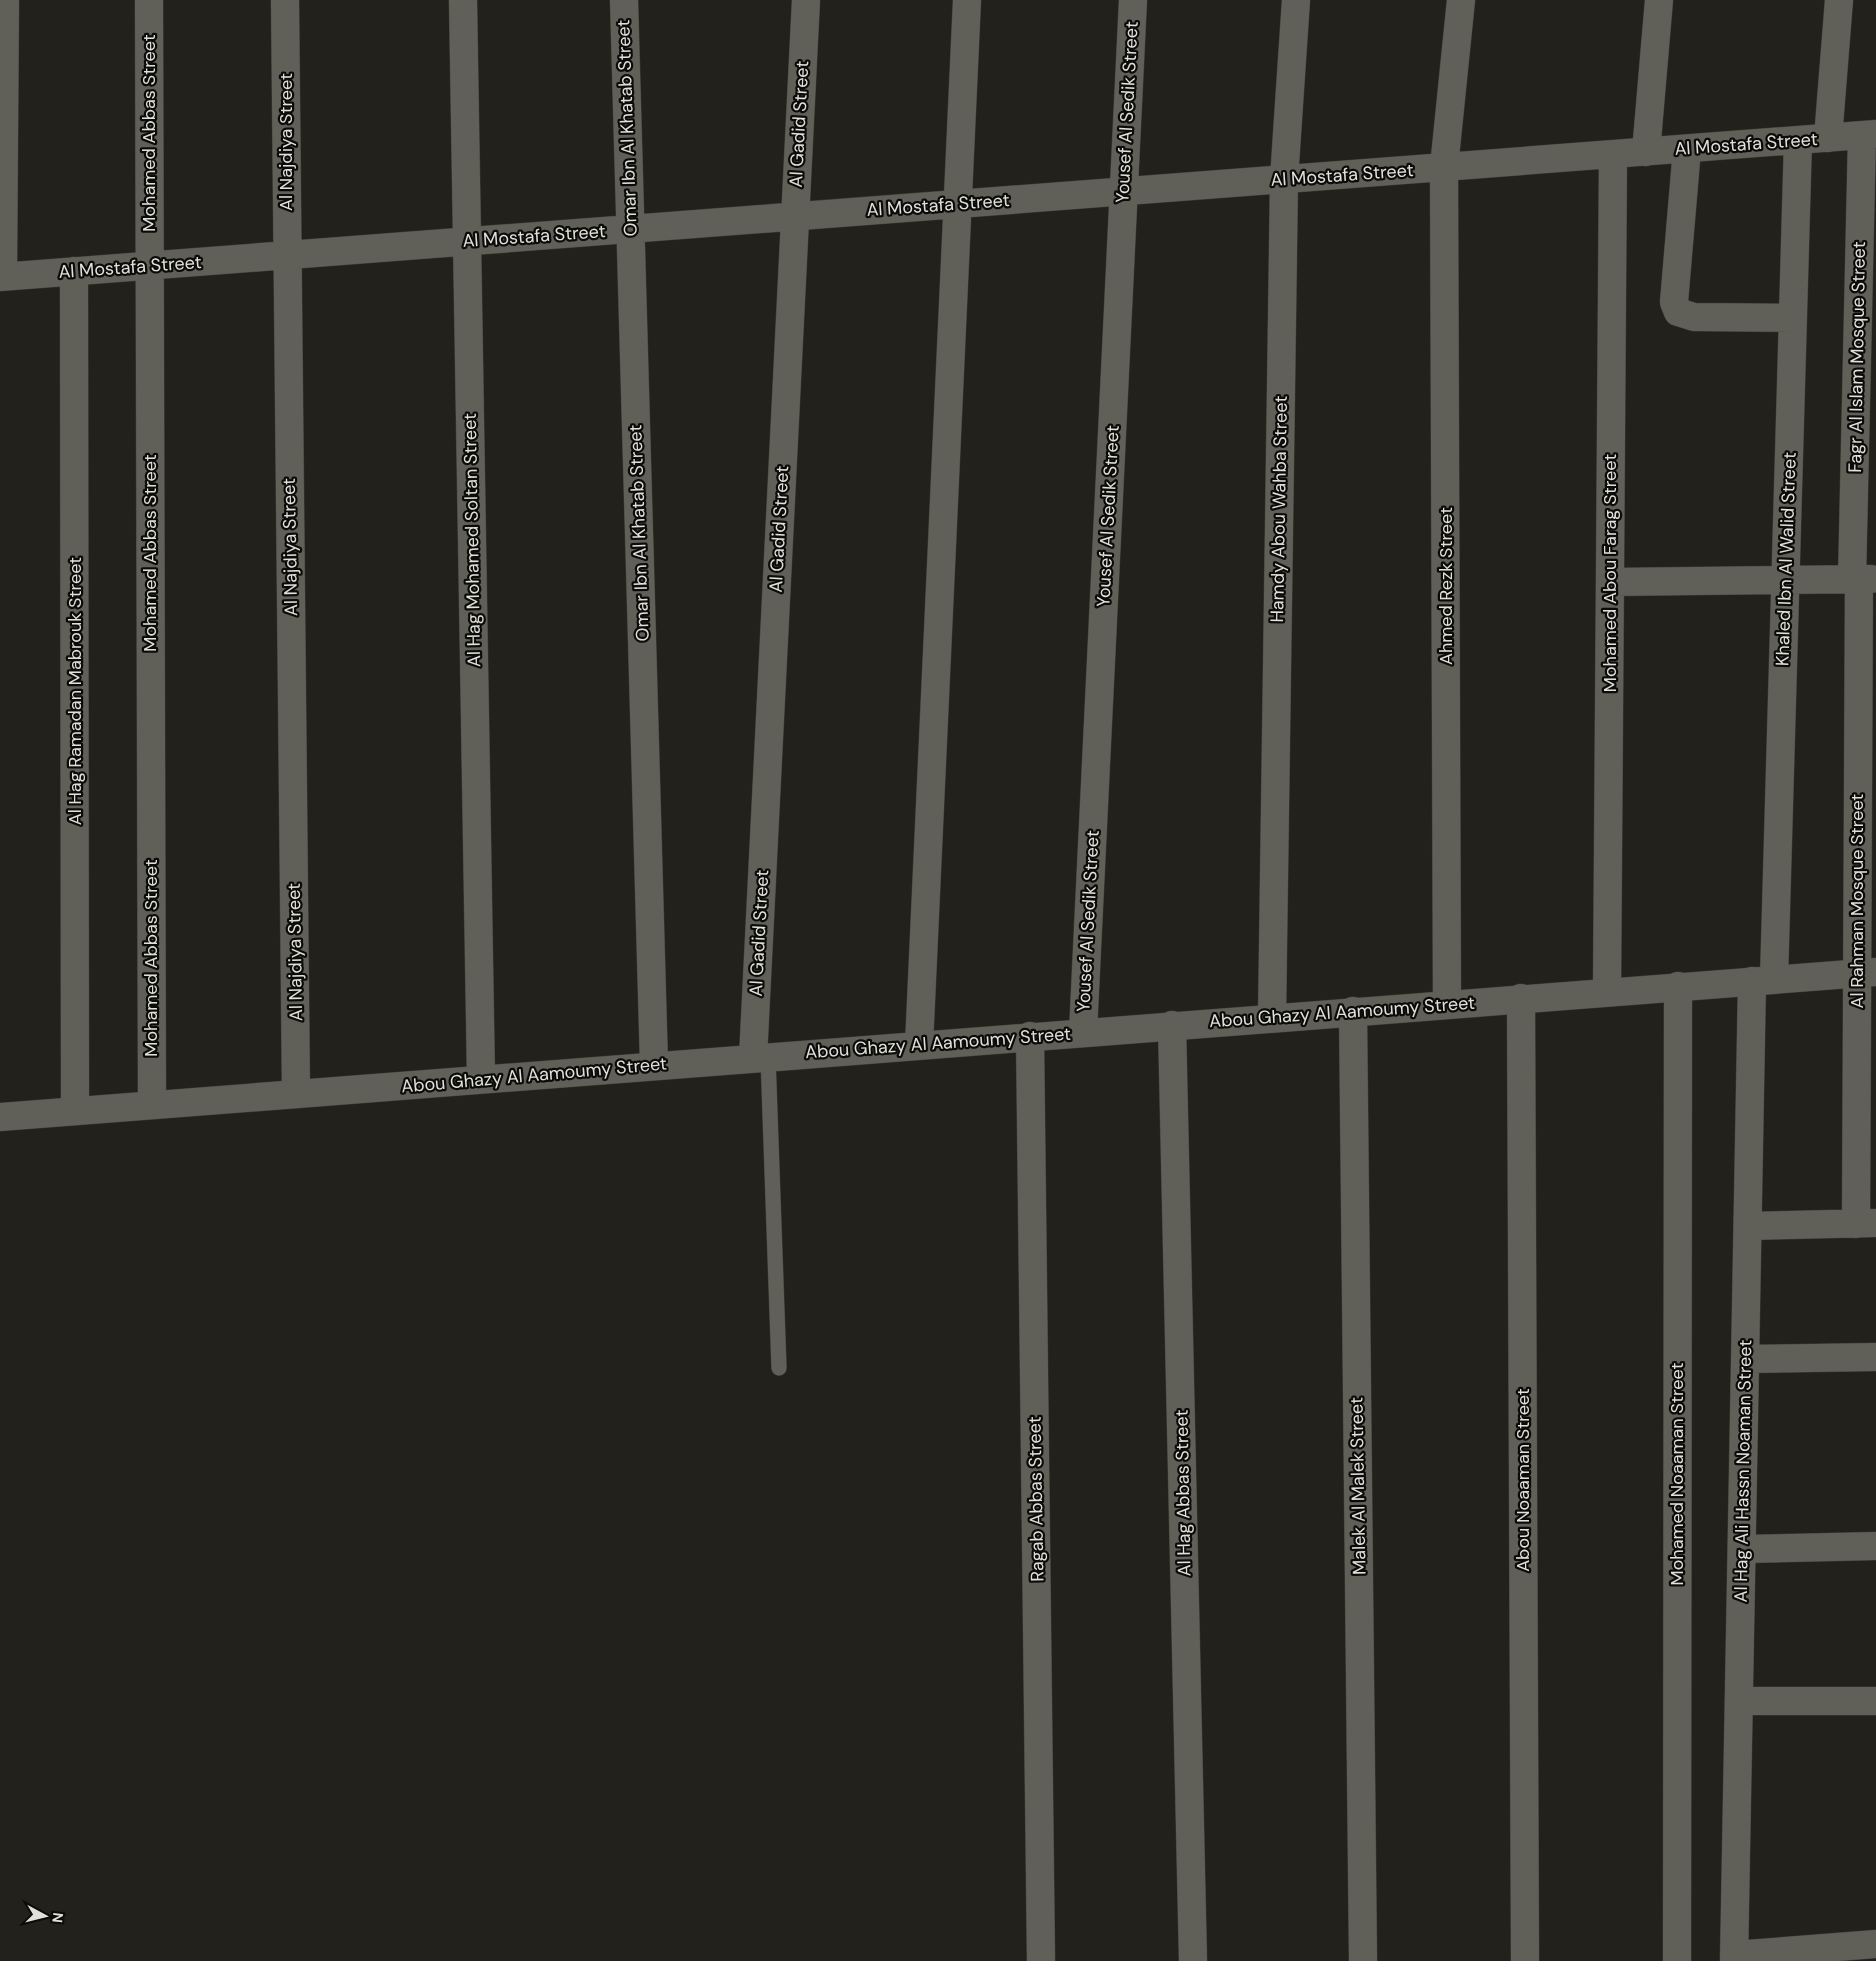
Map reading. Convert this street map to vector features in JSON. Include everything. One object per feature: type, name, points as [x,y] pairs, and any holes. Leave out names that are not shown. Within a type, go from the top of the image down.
[{"type":"street","points":[[2,277],[5,0]]},
{"type":"street","name":"Mohamed Abbas Street","points":[[149,0],[152,1105]]},
{"type":"street","name":"Al Najdiya Street","points":[[285,0],[286,255],[296,1094]]},
{"type":"street","name":"Al Hag Mohamed Soltan Street","points":[[462,0],[481,1079]]},
{"type":"street","name":"Omar Ibn Al Khatab Street","points":[[624,0],[654,1065]]},
{"type":"street","name":"Al Gadid Street","points":[[761,1057],[795,216],[806,0]]},
{"type":"street","points":[[919,1045],[967,0]]},
{"type":"street","name":"Yousef Al Sedik Street","points":[[1082,1032],[1133,0]]},
{"type":"street","name":"Hamdy Abou Wahba Street","points":[[1272,1018],[1284,179],[1296,0]]},
{"type":"street","name":"Ahmed Rezk Street","points":[[1447,1004],[1444,167],[1461,0]]},
{"type":"street","points":[[1646,152],[1659,0]]},
{"type":"street","points":[[1828,138],[1839,0]]},
{"type":"street","name":"Al Mostafa Street","points":[[2,277],[1869,135]]},
{"type":"street","name":"Fagr Al Islam Mosque Street","points":[[1862,579],[1869,135]]},
{"type":"street","name":"Khaled Ibn Al Walid Street","points":[[1763,980],[1785,580],[1798,140]]},
{"type":"street","points":[[1687,149],[1674,302],[1678,312],[1694,317],[1793,318]]},
{"type":"street","name":"Mohamed Abou Farag Street","points":[[1607,992],[1613,154]]},
{"type":"street","name":"Al Hag Ramadan Mabrouk Street","points":[[74,271],[75,1111]]},
{"type":"street","points":[[1610,582],[1862,579]]},
{"type":"street","name":"Al Rahman Mosque Street","points":[[1862,579],[1866,972],[1866,1224]]},
{"type":"street","name":"Abou Ghazy Al Aamoumy Street","points":[[0,1117],[1866,972]]},
{"type":"street","name":"Al Hag Ali Hassn Noaman Street","points":[[1734,1958],[1748,1226],[1763,980]]},
{"type":"street","name":"Mohamed Noaaman Street","points":[[1677,1961],[1678,986]]},
{"type":"street","name":"Abou Noaaman Street","points":[[1521,998],[1525,1961]]},
{"type":"street","name":"Malek Al Malek Street","points":[[1352,1011],[1362,1961]]},
{"type":"street","name":"Al Hag Abbas Street","points":[[1172,1026],[1193,1961]]},
{"type":"street","name":"Ragab Abbas Street","points":[[1030,1036],[1041,1961]]},
{"type":"street","points":[[1748,1226],[1866,1224]]},
{"type":"street","points":[[1745,1359],[1876,1357]]},
{"type":"street","points":[[1742,1549],[1876,1546]]},
{"type":"street","points":[[1739,1701],[1876,1701]]},
{"type":"street","points":[[1734,1958],[1876,1944]]},
{"type":"lane","points":[[761,1057],[779,1368]]}]
